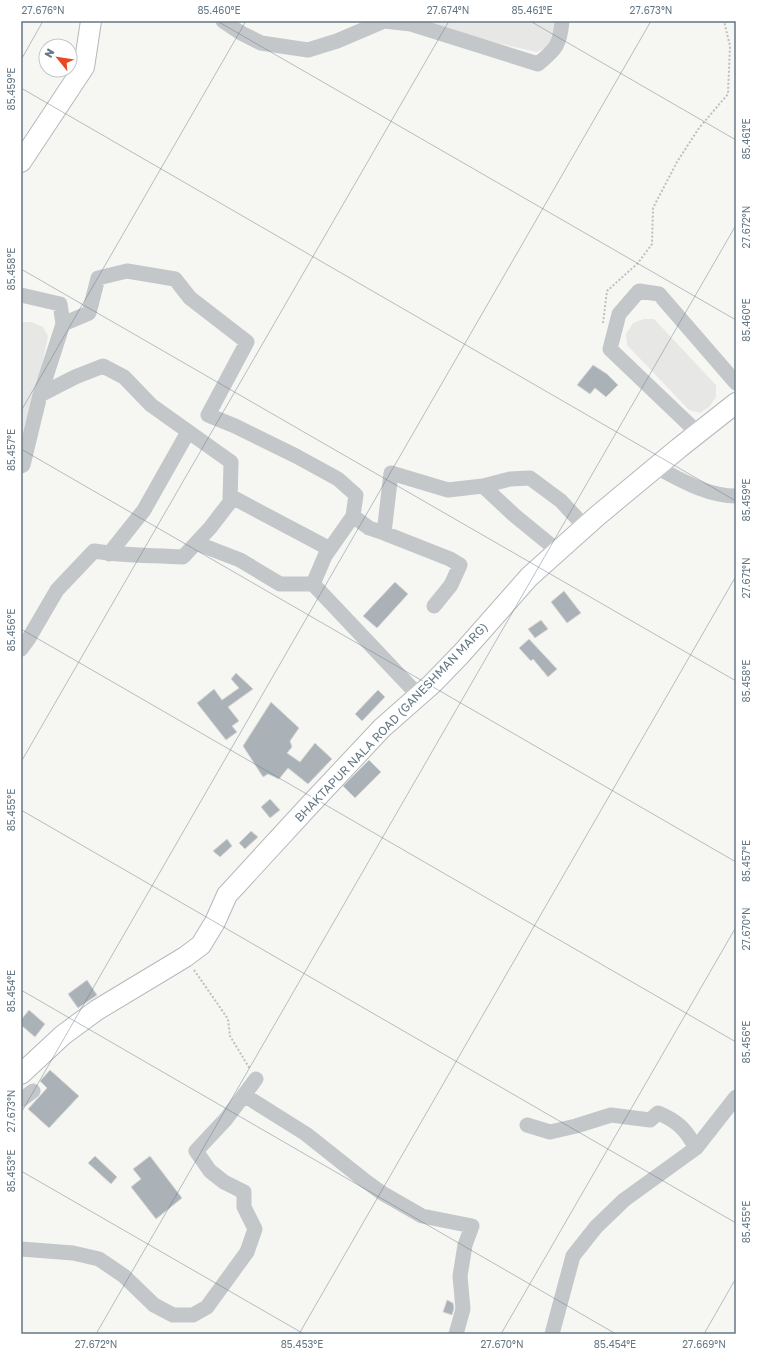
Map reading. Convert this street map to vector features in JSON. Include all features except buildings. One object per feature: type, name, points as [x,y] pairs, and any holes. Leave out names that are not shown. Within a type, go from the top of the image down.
[{"type":"main road","points":[[25,150],[84,67],[92,21]]},
{"type":"main road","name":"BHAKTAPUR NALA ROAD (GANESHMAN MARG)","points":[[21,1074],[63,1035],[97,1010],[201,946],[228,895],[382,728],[432,684],[529,577],[656,467],[736,403]]},
{"type":"street","points":[[223,21],[241,33],[261,43],[308,50],[337,41],[384,21],[410,23],[538,64],[555,50],[561,36],[562,21]]},
{"type":"street","points":[[63,324],[89,313],[98,278],[127,271],[174,279],[190,298],[246,342],[208,414],[235,426],[338,479],[356,495],[352,516],[325,556],[313,584]]},
{"type":"street","points":[[699,434],[610,349],[618,314],[640,291],[659,294],[736,383]]},
{"type":"street","points":[[21,295],[60,304],[63,324],[40,395],[23,465],[21,466]]},
{"type":"street","points":[[21,649],[30,638],[57,590],[94,551],[109,554],[183,557],[210,528],[230,502],[231,462],[151,404],[124,377],[104,366],[75,377],[40,395]]},
{"type":"street","points":[[109,554],[144,510],[188,432]]},
{"type":"street","points":[[656,467],[695,487],[727,496],[736,496]]},
{"type":"street","points":[[384,533],[391,473],[448,490],[483,486],[510,479],[530,478],[561,502],[585,527]]},
{"type":"street","points":[[483,486],[514,515],[558,551]]},
{"type":"street","points":[[230,496],[330,549]]},
{"type":"street","points":[[352,516],[369,528],[450,559],[460,565],[451,585],[434,606]]},
{"type":"street","points":[[196,543],[240,560],[280,584],[313,584],[418,695]]},
{"type":"street","points":[[21,1249],[73,1253],[99,1259],[124,1276],[154,1305],[173,1315],[193,1316],[207,1307],[247,1252],[254,1230],[244,1207],[244,1192],[224,1182],[210,1171],[196,1151],[226,1119],[256,1079]]},
{"type":"street","points":[[244,1095],[306,1134],[364,1180],[422,1216],[472,1226],[465,1245],[460,1276],[463,1309],[456,1334]]},
{"type":"street","points":[[552,1334],[573,1256],[596,1227],[624,1200],[696,1148],[736,1097]]},
{"type":"street","points":[[527,1125],[550,1132],[611,1115],[650,1120],[658,1113],[671,1118],[687,1132],[696,1148]]},
{"type":"path","points":[[605,327],[603,320],[607,291],[638,263],[652,244],[653,208],[677,162],[699,128],[728,94],[730,46],[724,21]]},
{"type":"path","points":[[185,957],[205,988],[228,1019],[230,1036],[256,1079]]},
{"type":"shaded area","points":[[421,21],[553,21],[555,35],[548,46],[537,52],[427,27]]},
{"type":"shaded area","points":[[644,319],[654,319],[716,385],[716,397],[709,407],[700,413],[689,410],[627,345],[626,334],[633,323]]},
{"type":"shaded area","points":[[21,322],[31,322],[43,327],[48,336],[24,453],[21,455]]}]
